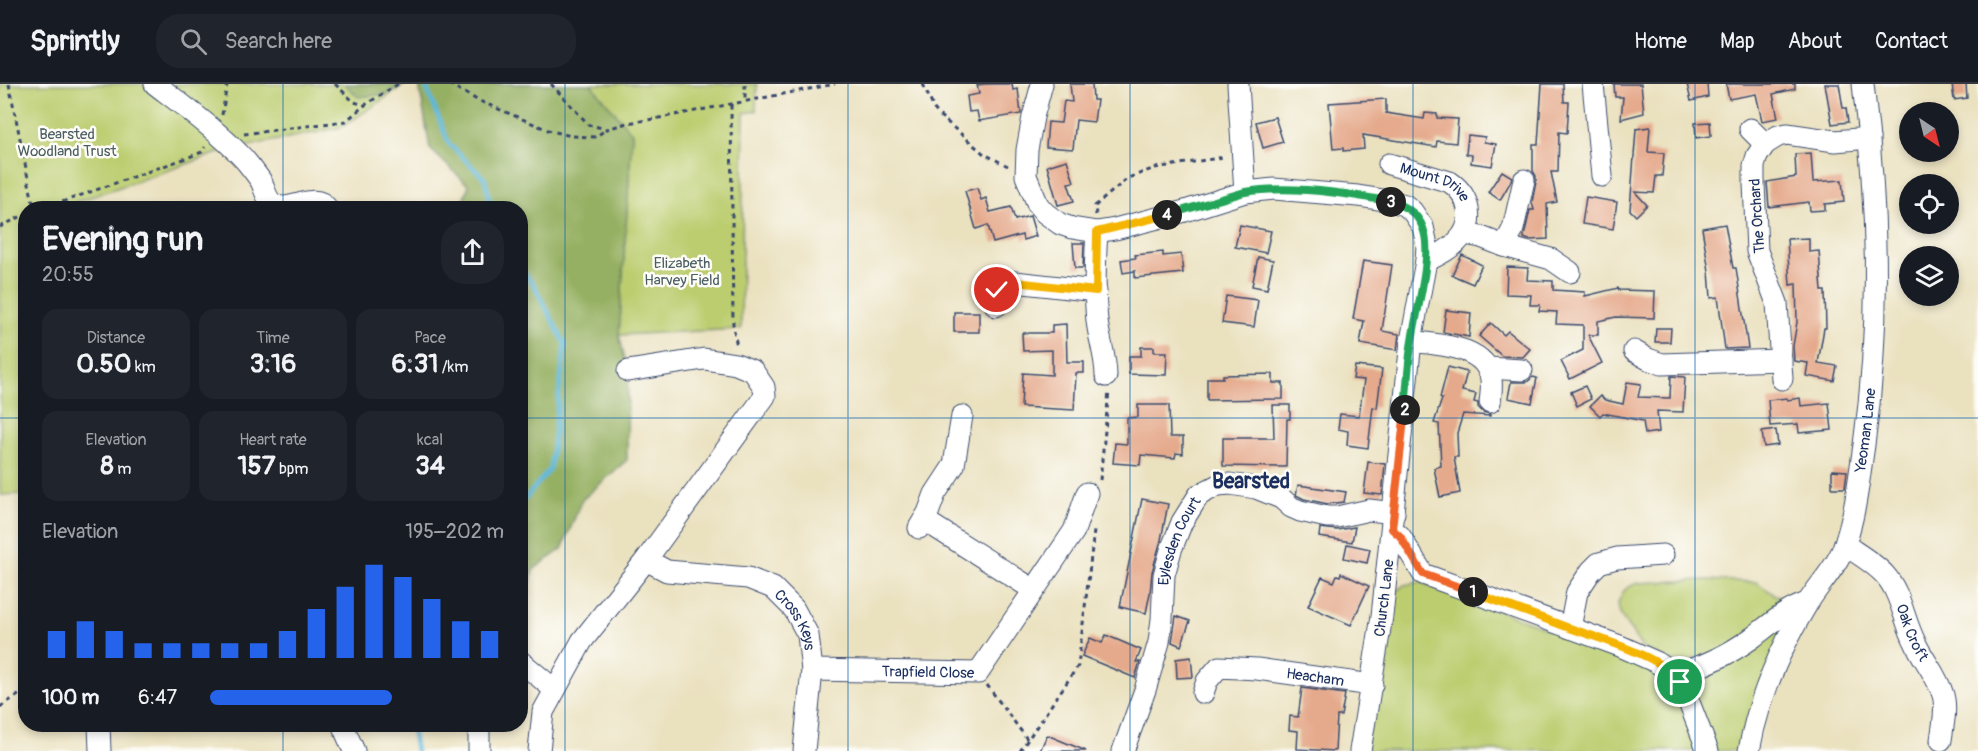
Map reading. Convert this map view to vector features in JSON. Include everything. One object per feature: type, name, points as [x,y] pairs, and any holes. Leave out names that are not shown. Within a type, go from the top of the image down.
[{"type":"street","points":[[155,84],[245,160],[259,179],[270,201]]},
{"type":"street","name":"Church Lane","points":[[1042,84],[1033,117],[1025,169],[1029,186],[1038,205],[1060,224],[1097,232],[1185,211],[1245,192],[1297,190],[1358,196],[1405,206],[1418,218],[1423,227],[1427,245],[1426,261],[1411,341],[1387,580],[1360,751]]},
{"type":"street","points":[[1238,84],[1245,192]]},
{"type":"street","points":[[1593,84],[1602,176]]},
{"type":"street","name":"Yeoman Lane","points":[[1749,751],[1760,709],[1780,653],[1807,603],[1835,564],[1845,545],[1856,503],[1869,409],[1874,347],[1876,238],[1863,84]]},
{"type":"street","name":"The Orchard","points":[[1634,351],[1662,364],[1781,370],[1777,303],[1757,251],[1755,231],[1754,166],[1760,149],[1758,137],[1787,134],[1835,141],[1869,138]]},
{"type":"street","name":"Mount Drive","points":[[1389,164],[1450,182],[1456,187],[1466,200],[1468,207],[1468,224],[1465,234]]},
{"type":"street","points":[[1504,246],[1513,229],[1524,180]]},
{"type":"street","points":[[1097,232],[1097,320],[1106,376]]},
{"type":"street","points":[[1426,261],[1444,252],[1465,234],[1551,260],[1570,273]]},
{"type":"street","points":[[996,306],[997,290],[1006,281],[1096,291]]},
{"type":"street","points":[[1411,341],[1444,345],[1468,351],[1476,356],[1491,376],[1490,402]]},
{"type":"street","points":[[539,751],[543,712],[582,641],[645,560],[765,396],[764,387],[753,371],[736,364],[704,358],[628,371]]},
{"type":"street","points":[[1487,368],[1522,370]]},
{"type":"street","points":[[962,416],[957,458],[935,494],[924,520],[1034,590]]},
{"type":"street","name":"Eylesden Court","points":[[1123,751],[1159,642],[1164,575],[1171,550],[1182,522],[1199,495],[1218,485],[1230,484],[1256,488],[1281,498],[1299,511],[1337,517],[1370,510],[1393,521]]},
{"type":"street","name":"Trapfield Close","points":[[812,670],[978,673],[1074,531],[1093,489]]},
{"type":"street","points":[[1393,521],[1423,574]]},
{"type":"street","name":"Oak Croft","points":[[1845,545],[1884,574],[1895,589],[1905,620],[1943,695],[1945,708],[1941,740]]},
{"type":"street","points":[[1570,628],[1577,592],[1599,563],[1617,558],[1664,555]]},
{"type":"street","name":"Cross Keys","points":[[645,560],[667,571],[748,578],[773,588],[794,609],[808,635],[812,670],[804,751]]},
{"type":"street","points":[[1387,580],[1423,574],[1639,654],[1676,674],[1708,751]]},
{"type":"street","points":[[1676,674],[1701,667],[1725,655],[1789,611],[1807,603]]},
{"type":"street","points":[[528,667],[555,690]]},
{"type":"street","name":"Heacham","points":[[1203,693],[1207,681],[1219,667],[1257,669],[1372,685]]},
{"type":"street","points":[[99,732],[100,751]]},
{"type":"street","points":[[346,732],[354,751]]},
{"type":"street","points":[[479,732],[479,751]]},
{"type":"path","points":[[9,84],[34,201]]},
{"type":"path","points":[[57,201],[220,146],[227,84]]},
{"type":"path","points":[[335,84],[354,102],[365,105]]},
{"type":"path","points":[[202,152],[220,137],[345,121],[398,84]]},
{"type":"path","points":[[449,84],[477,100],[548,130],[571,136],[596,137],[607,129],[627,123],[836,84]]},
{"type":"path","points":[[551,84],[589,125],[607,129]]},
{"type":"path","points":[[745,84],[745,101]]},
{"type":"path","points":[[923,84],[934,109],[959,134],[984,154],[1017,171],[1025,169]]},
{"type":"path","points":[[731,104],[733,325]]},
{"type":"path","points":[[1097,232],[1095,206],[1128,178],[1155,168],[1242,154]]},
{"type":"path","points":[[0,227],[18,218]]},
{"type":"path","points":[[1093,489],[1110,381],[1106,376]]},
{"type":"path","points":[[1020,751],[1078,666],[1094,531]]},
{"type":"path","points":[[978,673],[1028,739]]},
{"type":"path","points":[[0,707],[18,695]]},
{"type":"green space","name":"Bearsted Woodland Trust","points":[[0,84],[406,84],[342,127],[224,151],[79,201],[18,201],[18,494],[0,495]]},
{"type":"green space","points":[[345,84],[404,84],[387,94],[358,97]]},
{"type":"green space","points":[[419,84],[591,84],[632,133],[619,335],[628,371],[627,460],[582,500],[562,549],[533,570],[528,596],[528,201],[462,201],[469,186],[430,149]]},
{"type":"green space","name":"Elizabeth Harvey Field","points":[[457,84],[757,84],[756,111],[744,113],[741,329],[619,335],[632,133]]},
{"type":"green space","points":[[1705,580],[1756,582],[1775,595],[1800,597],[1727,650],[1682,663],[1671,661],[1642,648],[1620,614],[1618,603],[1623,592],[1637,583]]},
{"type":"green space","points":[[1420,582],[1652,667],[1672,686],[1701,751],[1365,751],[1392,596],[1404,585]]},
{"type":"green space","points":[[1785,619],[1743,751],[1714,751],[1688,682]]},
{"type":"building","points":[[1012,84],[1013,90],[1018,89],[1021,114],[979,121],[977,111],[969,112],[967,96],[979,94],[977,85]]},
{"type":"building","points":[[1070,84],[1092,84],[1093,100],[1097,100],[1094,122],[1076,120],[1073,149],[1046,147],[1048,122],[1061,123],[1064,101],[1072,102]]},
{"type":"building","points":[[1542,84],[1563,84],[1564,102],[1569,102],[1567,133],[1559,132],[1558,172],[1551,172],[1557,202],[1547,204],[1548,239],[1529,240],[1524,236],[1530,210],[1534,210],[1532,202],[1536,176],[1533,171],[1533,144],[1538,144]]},
{"type":"building","points":[[1614,84],[1641,84],[1644,113],[1621,119],[1623,97],[1615,97]]},
{"type":"building","points":[[1687,84],[1707,84],[1708,97],[1691,101]]},
{"type":"building","points":[[1726,84],[1795,84],[1795,89],[1773,94],[1778,118],[1762,121],[1756,94],[1729,99]]},
{"type":"building","points":[[1825,84],[1839,84],[1848,122],[1832,124]]},
{"type":"building","points":[[1952,84],[1966,84],[1967,98],[1954,100]]},
{"type":"building","points":[[1386,99],[1386,113],[1424,119],[1425,113],[1437,114],[1437,118],[1458,119],[1456,143],[1437,141],[1436,147],[1363,135],[1364,149],[1343,151],[1343,148],[1333,149],[1329,103]]},
{"type":"building","points":[[1275,117],[1283,142],[1263,148],[1256,122]]},
{"type":"building","points":[[1710,122],[1711,136],[1696,138],[1695,123]]},
{"type":"building","points":[[1650,127],[1648,152],[1664,153],[1662,176],[1656,176],[1654,193],[1635,192],[1647,205],[1636,216],[1630,210],[1636,129]]},
{"type":"building","points":[[1468,135],[1485,137],[1484,142],[1496,144],[1492,166],[1471,163],[1472,155],[1466,154]]},
{"type":"building","points":[[1811,153],[1813,182],[1842,180],[1844,202],[1825,204],[1825,210],[1810,211],[1809,202],[1769,207],[1767,182],[1796,177],[1795,154]]},
{"type":"building","points":[[1067,160],[1074,182],[1068,183],[1074,201],[1058,205],[1047,166]]},
{"type":"building","points":[[1502,171],[1512,177],[1500,200],[1488,192]]},
{"type":"building","points":[[977,188],[981,200],[986,198],[990,212],[1011,207],[1015,220],[1030,216],[1036,236],[1023,240],[1022,235],[993,243],[988,225],[976,229],[965,191]]},
{"type":"building","points":[[1586,197],[1617,202],[1613,229],[1582,224]]},
{"type":"building","points":[[1725,224],[1733,268],[1736,268],[1748,348],[1725,349],[1718,297],[1711,298],[1702,228]]},
{"type":"building","points":[[1240,225],[1271,231],[1266,253],[1235,247]]},
{"type":"building","points":[[1809,238],[1809,252],[1819,251],[1822,291],[1825,291],[1826,328],[1824,328],[1818,363],[1837,366],[1834,381],[1806,376],[1808,363],[1794,361],[1793,346],[1797,322],[1796,284],[1790,285],[1787,239]]},
{"type":"building","points":[[1073,243],[1084,243],[1083,268],[1075,268]]},
{"type":"building","points":[[1163,252],[1163,256],[1181,254],[1183,273],[1135,278],[1135,271],[1123,273],[1121,260],[1136,258],[1135,255]]},
{"type":"building","points":[[1462,255],[1482,265],[1473,284],[1452,275]]},
{"type":"building","points":[[1258,257],[1273,260],[1267,289],[1252,286]]},
{"type":"building","points":[[1363,261],[1392,265],[1382,331],[1399,334],[1397,350],[1360,344],[1364,321],[1353,319]]},
{"type":"building","points":[[1507,267],[1528,268],[1527,280],[1553,281],[1553,290],[1585,292],[1585,296],[1618,288],[1619,290],[1655,291],[1654,318],[1616,317],[1598,321],[1598,335],[1588,335],[1602,363],[1570,379],[1561,361],[1583,350],[1583,325],[1556,324],[1557,312],[1539,311],[1540,305],[1530,305],[1531,295],[1506,294]]},
{"type":"building","points":[[1226,296],[1258,300],[1254,327],[1222,323]]},
{"type":"building","points":[[1446,310],[1471,313],[1469,337],[1443,332]]},
{"type":"building","points":[[954,312],[979,312],[979,332],[954,332]]},
{"type":"building","points":[[1491,323],[1504,335],[1508,331],[1530,349],[1523,357],[1502,356],[1479,336]]},
{"type":"building","points":[[1066,324],[1067,362],[1084,362],[1084,373],[1076,373],[1074,410],[1021,407],[1023,373],[1052,375],[1052,350],[1023,351],[1022,333],[1052,333],[1052,325]]},
{"type":"building","points":[[1656,328],[1671,328],[1670,342],[1655,342]]},
{"type":"building","points":[[1141,347],[1154,347],[1154,352],[1167,352],[1166,375],[1129,374],[1129,356],[1141,356]]},
{"type":"building","points":[[1355,366],[1382,369],[1377,408],[1373,407],[1368,448],[1347,445],[1348,431],[1338,429],[1340,414],[1359,416],[1364,380],[1353,379]]},
{"type":"building","points":[[1448,367],[1467,372],[1462,391],[1476,394],[1474,402],[1478,403],[1478,407],[1490,416],[1463,414],[1457,433],[1458,457],[1454,457],[1460,493],[1440,497],[1434,468],[1441,466],[1439,424],[1434,423],[1442,399],[1440,398]]},
{"type":"building","points":[[1273,374],[1273,383],[1283,383],[1283,399],[1207,400],[1207,378],[1223,378],[1223,375]]},
{"type":"building","points":[[1671,376],[1685,377],[1683,412],[1657,411],[1659,432],[1645,434],[1643,421],[1603,413],[1600,416],[1590,406],[1600,396],[1605,400],[1623,404],[1627,382],[1641,384],[1638,397],[1670,398]]},
{"type":"building","points":[[1533,377],[1537,378],[1532,403],[1508,398],[1511,382],[1527,382]]},
{"type":"building","points":[[1585,386],[1591,399],[1577,406],[1571,392]]},
{"type":"building","points":[[1787,398],[1787,400],[1800,398],[1801,406],[1829,403],[1832,430],[1799,433],[1798,424],[1770,426],[1768,400]]},
{"type":"building","points":[[1138,405],[1169,405],[1170,437],[1183,437],[1183,454],[1176,453],[1175,458],[1141,455],[1140,465],[1113,463],[1115,443],[1127,444],[1127,418],[1138,417]]},
{"type":"building","points":[[1273,405],[1290,405],[1290,419],[1287,419],[1286,467],[1223,466],[1223,438],[1274,438]]},
{"type":"building","points":[[1776,430],[1778,445],[1764,447],[1762,432]]},
{"type":"building","points":[[1368,462],[1385,464],[1382,495],[1364,493]]},
{"type":"building","points":[[1832,470],[1847,471],[1845,488],[1832,488]]},
{"type":"building","points":[[1298,485],[1346,492],[1344,502],[1328,504],[1304,499],[1296,495]]},
{"type":"building","points":[[1142,499],[1168,504],[1152,572],[1146,613],[1120,607]]},
{"type":"building","points":[[1355,527],[1352,542],[1319,537],[1320,528],[1337,530]]},
{"type":"building","points":[[1347,544],[1370,549],[1367,563],[1344,558]]},
{"type":"building","points":[[1341,573],[1369,586],[1351,625],[1308,606],[1322,577],[1334,582],[1337,575],[1340,576]]},
{"type":"building","points":[[1176,616],[1190,621],[1181,646],[1172,642]]},
{"type":"building","points":[[1106,635],[1141,650],[1136,662],[1140,662],[1135,678],[1082,656],[1090,638],[1102,643]]},
{"type":"building","points":[[1191,657],[1193,677],[1177,678],[1176,659]]},
{"type":"building","points":[[1302,688],[1345,694],[1341,716],[1337,716],[1335,751],[1297,749],[1298,731],[1289,730],[1290,716],[1298,717]]},
{"type":"building","points":[[1047,735],[1086,751],[1040,751]]},
{"type":"waterway","points":[[425,84],[449,144],[485,179],[490,201]]},
{"type":"waterway","points":[[528,278],[565,344],[550,469],[528,495]]},
{"type":"waterway","points":[[412,732],[416,751]]},
{"type":"district","name":"Bearsted","points":[[1251,481]]},
{"type":"route","points":[[997,290],[1006,281],[1096,291],[1097,232],[1185,211],[1245,192],[1297,190],[1358,196],[1405,206],[1418,218],[1426,235],[1427,245],[1411,341],[1392,529],[1400,536],[1423,574],[1620,646],[1668,669],[1676,674],[1680,682]]}]
